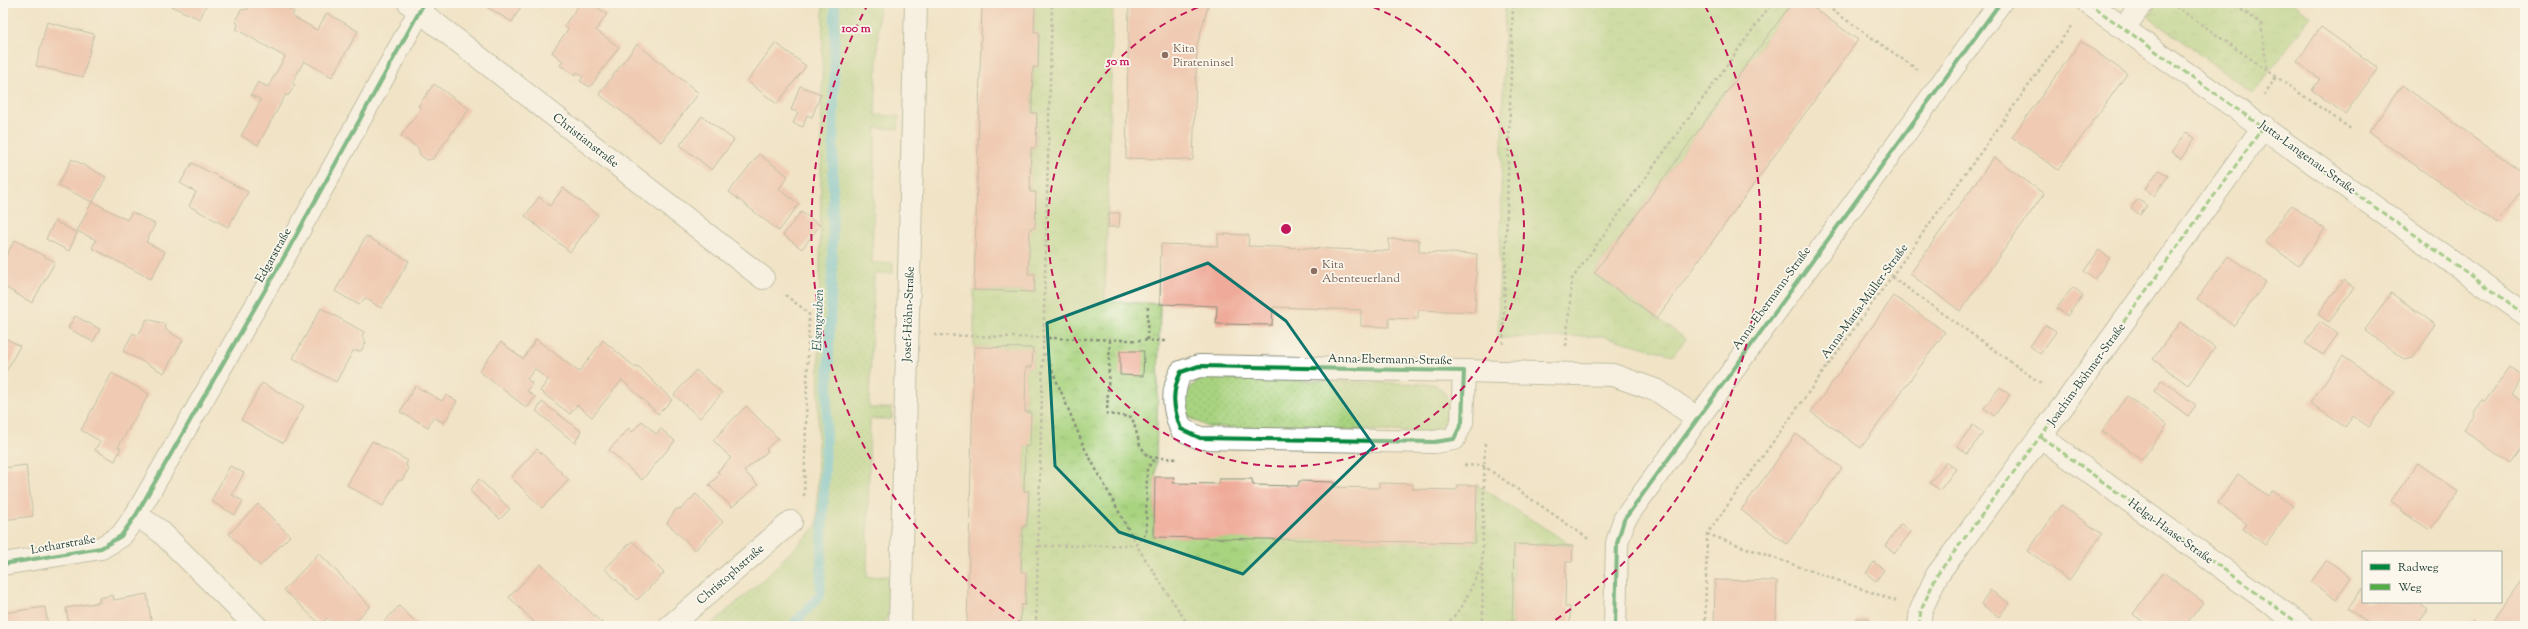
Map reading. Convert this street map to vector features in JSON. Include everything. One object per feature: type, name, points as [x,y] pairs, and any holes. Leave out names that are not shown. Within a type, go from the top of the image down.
[{"type":"street","name":"Josef-Höhn-Straße","points":[[900,626],[916,3]]},
{"type":"street","name":"Anna-Ebermann-Straße","points":[[1615,626],[1617,543],[1624,520],[2000,3]]},
{"type":"street","name":"Jutta-Langenau-Straße","points":[[2088,3],[2264,126],[2525,314]]},
{"type":"street","points":[[2124,28],[2142,3]]},
{"type":"street","name":"Christianstraße","points":[[418,5],[763,278]]},
{"type":"street","name":"Edgarstraße","points":[[136,515],[288,250],[418,5]]},
{"type":"street","name":"Joachim-Böhmer-Straße","points":[[1920,618],[1937,575],[2041,437],[2264,126]]},
{"type":"street","name":"Anna-Ebermann-Straße","points":[[1464,371],[1462,422],[1454,439],[1434,442],[1200,438],[1181,429],[1174,410],[1176,382],[1181,372],[1199,366],[1564,372],[1613,375],[1658,391],[1697,418]]},
{"type":"street","name":"Helga-Haase-Straße","points":[[2041,437],[2302,626]]},
{"type":"street","points":[[136,515],[160,531],[256,626]]},
{"type":"street","name":"Lotharstraße","points":[[3,564],[101,548],[121,536],[136,515]]},
{"type":"street","name":"Christophstraße","points":[[670,626],[791,522]]},
{"type":"path","points":[[1036,626],[1052,3]]},
{"type":"path","points":[[1503,348],[1513,3]]},
{"type":"path","points":[[1564,372],[1572,279],[1772,3]]},
{"type":"path","points":[[1822,3],[1939,85]]},
{"type":"path","points":[[2171,3],[2351,129]]},
{"type":"path","points":[[2231,3],[2261,23],[2267,70]]},
{"type":"path","points":[[1892,277],[2066,402]]},
{"type":"path","points":[[763,278],[809,313],[804,503],[791,522]]},
{"type":"path","points":[[1147,340],[1148,304]]},
{"type":"path","points":[[934,335],[1165,341]]},
{"type":"path","points":[[1044,351],[1084,447],[1136,544],[1189,626]]},
{"type":"path","points":[[1039,546],[1136,544],[1146,533],[1147,468],[1155,459]]},
{"type":"path","points":[[1482,626],[1484,466],[1596,544]]},
{"type":"path","points":[[1705,626],[1707,534],[1920,618]]},
{"type":"path","points":[[1446,626],[1463,605],[1482,565]]},
{"type":"highlighted area","points":[[1208,263],[1286,321],[1374,446],[1243,574],[1119,532],[1055,466],[1047,323]]},
{"type":"green space","points":[[823,3],[879,3],[875,115],[899,116],[898,129],[876,128],[872,263],[893,263],[893,273],[874,274],[869,408],[892,408],[892,419],[870,419],[867,577],[889,576],[889,613],[882,626],[709,626],[757,585],[817,526]]},
{"type":"green space","points":[[1035,3],[1113,3],[1105,301],[1160,304],[1154,536],[1475,543],[1477,485],[1573,546],[1514,544],[1512,626],[1020,626],[1021,605],[1025,605],[1026,573],[1021,572],[1023,526],[1027,526],[1029,492],[1024,491],[1025,446],[1030,446],[1025,412],[1026,367],[1032,367],[1033,349],[974,347],[974,290],[1034,292],[1035,274],[1028,274],[1031,148],[1036,148],[1037,113],[1032,113],[1033,67],[1038,67],[1039,33],[1034,32]]},
{"type":"green space","points":[[1505,3],[1792,3],[1594,273],[1686,339],[1673,355],[1602,336],[1498,338]]},
{"type":"green space","points":[[2158,3],[2293,3],[2311,16],[2253,94],[2148,16]]},
{"type":"green space","points":[[1203,378],[1434,384],[1441,389],[1446,396],[1449,403],[1449,411],[1443,424],[1437,429],[1428,432],[1208,427],[1189,417],[1185,405],[1185,399],[1189,390]]},
{"type":"building","points":[[164,3],[207,3],[200,19]]},
{"type":"building","points":[[251,3],[279,3],[294,12],[292,16],[317,30],[327,13],[358,31],[332,77],[304,61],[292,83],[295,85],[288,96],[286,94],[258,145],[241,136],[261,100],[251,95],[258,82],[268,87],[285,57],[236,29],[238,26],[236,19],[241,10],[248,9]]},
{"type":"building","points":[[480,3],[523,3],[512,22]]},
{"type":"building","points":[[533,3],[545,3],[542,8]]},
{"type":"building","points":[[580,3],[591,3],[607,14],[596,30],[619,47],[590,87],[580,81],[583,77],[577,72],[575,75],[560,65],[563,61],[552,52],[568,29],[564,26]]},
{"type":"building","points":[[982,3],[1035,3],[1034,32],[1039,32],[1038,67],[1033,67],[1032,113],[1037,113],[1036,148],[1031,148],[1030,192],[1036,192],[1035,228],[1030,228],[1028,274],[1035,274],[1034,292],[974,290]]},
{"type":"building","points":[[1129,3],[1209,3],[1197,45],[1193,160],[1126,158]]},
{"type":"building","points":[[1792,3],[1807,3],[1858,40],[1657,318],[1594,273]]},
{"type":"building","points":[[47,22],[94,34],[83,77],[36,66]]},
{"type":"building","points":[[2321,27],[2378,68],[2345,114],[2312,90],[2320,79],[2297,62]]},
{"type":"building","points":[[2081,41],[2127,74],[2058,170],[2012,137]]},
{"type":"building","points":[[776,43],[806,66],[777,104],[747,81]]},
{"type":"building","points":[[637,44],[699,93],[661,142],[599,94]]},
{"type":"building","points":[[434,84],[469,109],[433,159],[427,160],[420,155],[418,148],[401,136],[421,108],[418,106]]},
{"type":"building","points":[[2402,85],[2525,174],[2525,185],[2497,224],[2369,132]]},
{"type":"building","points":[[800,86],[821,94],[812,117],[807,115],[803,127],[793,123],[798,112],[791,110]]},
{"type":"building","points":[[702,116],[734,140],[712,170],[680,145]]},
{"type":"building","points":[[2186,132],[2195,138],[2181,159],[2172,152]]},
{"type":"building","points":[[759,154],[788,176],[779,189],[799,204],[779,231],[729,192]]},
{"type":"building","points":[[1994,157],[2044,194],[1960,311],[1910,274]]},
{"type":"building","points":[[72,159],[106,177],[93,202],[127,220],[132,212],[155,224],[146,242],[165,252],[151,279],[92,248],[96,240],[77,231],[92,202],[58,185]]},
{"type":"building","points":[[192,163],[248,192],[228,227],[189,206],[196,192],[180,183]]},
{"type":"building","points":[[2159,170],[2168,176],[2154,196],[2145,189]]},
{"type":"building","points":[[563,188],[598,215],[570,252],[525,216],[539,197],[550,206]]},
{"type":"building","points":[[2138,199],[2147,206],[2140,215],[2131,208]]},
{"type":"building","points":[[2291,205],[2325,229],[2299,266],[2265,242]]},
{"type":"building","points":[[801,212],[820,225],[802,249],[783,235]]},
{"type":"building","points":[[1109,213],[1120,213],[1119,227],[1108,227]]},
{"type":"building","points":[[55,221],[77,233],[69,251],[46,239]]},
{"type":"building","points":[[1218,234],[1249,235],[1248,246],[1389,251],[1389,239],[1419,240],[1419,252],[1477,254],[1475,312],[1418,310],[1418,319],[1389,318],[1389,327],[1361,326],[1361,310],[1273,307],[1272,325],[1216,324],[1217,306],[1160,304],[1161,244],[1218,246]]},
{"type":"building","points":[[366,236],[409,261],[381,308],[365,298],[359,305],[335,291]]},
{"type":"building","points":[[15,240],[55,262],[32,303],[3,286],[3,261]]},
{"type":"building","points":[[2099,250],[2110,258],[2094,279],[2084,271]]},
{"type":"building","points":[[2228,256],[2266,282],[2234,326],[2197,299]]},
{"type":"building","points":[[2343,280],[2354,288],[2329,322],[2318,314]]},
{"type":"building","points":[[2073,287],[2083,295],[2067,316],[2057,308]]},
{"type":"building","points":[[2391,293],[2436,325],[2413,358],[2405,360],[2365,330]]},
{"type":"building","points":[[1894,296],[1945,332],[1861,448],[1811,412]]},
{"type":"building","points":[[321,308],[364,332],[362,336],[366,342],[361,351],[353,351],[336,382],[293,358]]},
{"type":"building","points":[[75,316],[100,329],[93,342],[68,328]]},
{"type":"building","points":[[147,319],[165,324],[166,330],[183,340],[164,373],[123,351],[133,333],[138,336]]},
{"type":"building","points":[[2180,322],[2215,348],[2188,385],[2153,359]]},
{"type":"building","points":[[2320,322],[2338,334],[2323,355],[2305,343]]},
{"type":"building","points":[[2045,325],[2056,332],[2040,354],[2030,346]]},
{"type":"building","points":[[3,337],[20,346],[3,377]]},
{"type":"building","points":[[536,339],[579,372],[603,340],[636,368],[638,366],[672,400],[658,414],[622,380],[592,417],[577,405],[570,414],[540,391],[548,380],[535,369],[527,379],[532,383],[527,391],[535,397],[527,408],[479,371],[501,342],[523,359]]},
{"type":"building","points":[[974,347],[1033,348],[1032,367],[1026,367],[1025,412],[1031,412],[1030,446],[1025,446],[1024,491],[1029,491],[1027,526],[1023,526],[1021,572],[1026,572],[1025,605],[1021,605],[1020,626],[967,626]]},
{"type":"building","points":[[1120,351],[1144,351],[1143,376],[1120,375]]},
{"type":"building","points":[[2343,356],[2394,392],[2369,427],[2353,416],[2345,427],[2310,403]]},
{"type":"building","points":[[2510,367],[2524,376],[2511,394],[2525,404],[2525,443],[2510,464],[2464,430],[2475,415],[2473,412],[2482,400],[2484,403]]},
{"type":"building","points":[[696,370],[722,393],[700,418],[674,395]]},
{"type":"building","points":[[112,373],[149,394],[118,447],[121,448],[115,461],[95,450],[100,441],[81,430]]},
{"type":"building","points":[[2162,380],[2196,405],[2188,416],[2154,391]]},
{"type":"building","points":[[262,383],[304,406],[283,443],[241,420]]},
{"type":"building","points":[[415,386],[442,401],[446,395],[457,401],[444,423],[433,417],[428,427],[400,412]]},
{"type":"building","points":[[2000,387],[2010,395],[1994,416],[1984,408]]},
{"type":"building","points":[[2127,396],[2167,425],[2142,460],[2102,431]]},
{"type":"building","points":[[542,402],[581,431],[575,443],[536,411]]},
{"type":"building","points":[[746,406],[778,438],[766,449],[768,451],[744,471],[758,485],[732,507],[709,485],[720,474],[717,472],[731,458],[713,440]]},
{"type":"building","points":[[642,421],[656,434],[661,429],[675,441],[642,480],[609,450],[629,428],[632,432]]},
{"type":"building","points":[[1973,425],[1983,433],[1967,454],[1957,446]]},
{"type":"building","points":[[1796,434],[1842,468],[1787,544],[1741,510]]},
{"type":"building","points":[[372,441],[408,461],[406,464],[408,470],[402,480],[397,481],[383,506],[347,485]]},
{"type":"building","points":[[537,449],[569,480],[542,508],[511,477]]},
{"type":"building","points":[[1946,462],[1956,469],[1940,490],[1930,483]]},
{"type":"building","points":[[2418,463],[2458,492],[2430,530],[2401,511],[2402,509],[2391,501]]},
{"type":"building","points":[[26,465],[33,516],[3,520],[3,468]]},
{"type":"building","points":[[230,466],[244,473],[232,495],[243,501],[235,515],[211,501]]},
{"type":"building","points":[[2238,474],[2268,496],[2272,491],[2293,506],[2265,545],[2243,529],[2247,524],[2218,503]]},
{"type":"building","points":[[1155,477],[1174,477],[1173,483],[1219,484],[1219,479],[1252,479],[1253,485],[1298,486],[1299,481],[1334,482],[1334,487],[1379,488],[1379,483],[1413,484],[1413,489],[1457,490],[1458,485],[1477,485],[1475,543],[1154,537]]},
{"type":"building","points":[[479,479],[510,509],[500,519],[470,491]]},
{"type":"building","points":[[696,494],[723,522],[695,550],[667,523],[676,509],[681,509]]},
{"type":"building","points":[[258,504],[290,536],[260,566],[229,534]]},
{"type":"building","points":[[2061,505],[2102,534],[2069,580],[2028,551]]},
{"type":"building","points":[[1901,524],[1911,532],[1895,553],[1885,546]]},
{"type":"building","points":[[632,541],[664,573],[637,600],[605,569]]},
{"type":"building","points":[[1514,544],[1573,546],[1572,562],[1566,562],[1565,607],[1570,607],[1570,626],[1512,626]]},
{"type":"building","points":[[319,553],[370,606],[351,626],[335,626],[327,618],[321,625],[284,590]]},
{"type":"building","points":[[2327,560],[2351,577],[2336,599],[2311,582]]},
{"type":"building","points":[[1874,562],[1884,570],[1876,581],[1866,573]]},
{"type":"building","points":[[541,564],[603,624],[601,626],[538,626],[509,597]]},
{"type":"building","points":[[2163,572],[2203,602],[2185,626],[2148,626],[2133,614]]},
{"type":"building","points":[[2525,575],[2525,626],[2497,626],[2492,622]]},
{"type":"building","points":[[1715,580],[1777,581],[1776,626],[1714,626]]},
{"type":"building","points":[[2362,589],[2362,603],[2418,603],[2428,610],[2416,626],[2372,626],[2348,609]]},
{"type":"building","points":[[1990,590],[2009,603],[1999,617],[1981,604]]},
{"type":"building","points":[[147,594],[152,626],[69,626],[66,608],[100,602],[99,598],[113,595],[114,600]]},
{"type":"building","points":[[399,606],[420,626],[380,626]]},
{"type":"building","points":[[45,607],[48,626],[3,626],[3,613]]},
{"type":"building","points":[[1856,618],[1869,618],[1869,626],[1856,626]]},
{"type":"building","points":[[2473,621],[2480,626],[2469,626]]},
{"type":"waterway","name":"Elsengraben","points":[[792,626],[820,595],[832,275],[835,3]]},
{"type":"marked path","points":[[2088,3],[2525,314]]},
{"type":"marked path","points":[[1919,626],[1921,610],[1937,575],[2066,402],[2264,126]]},
{"type":"marked path","points":[[2041,437],[2302,626]]},
{"type":"cycle path","points":[[3,564],[101,548],[121,536],[136,515],[288,250],[424,3]]},
{"type":"cycle path","points":[[1615,626],[1617,543],[1624,520],[2000,3]]},
{"type":"cycle path","points":[[1199,366],[1464,371],[1462,422],[1454,439],[1434,442],[1200,438],[1181,429],[1176,414],[1174,400],[1174,393],[1181,372],[1199,366]]},
{"type":"place","name":"Kita Pirateninsel","points":[[1165,55]]},
{"type":"place","name":"Kita Abenteuerland","points":[[1314,271]]}]
